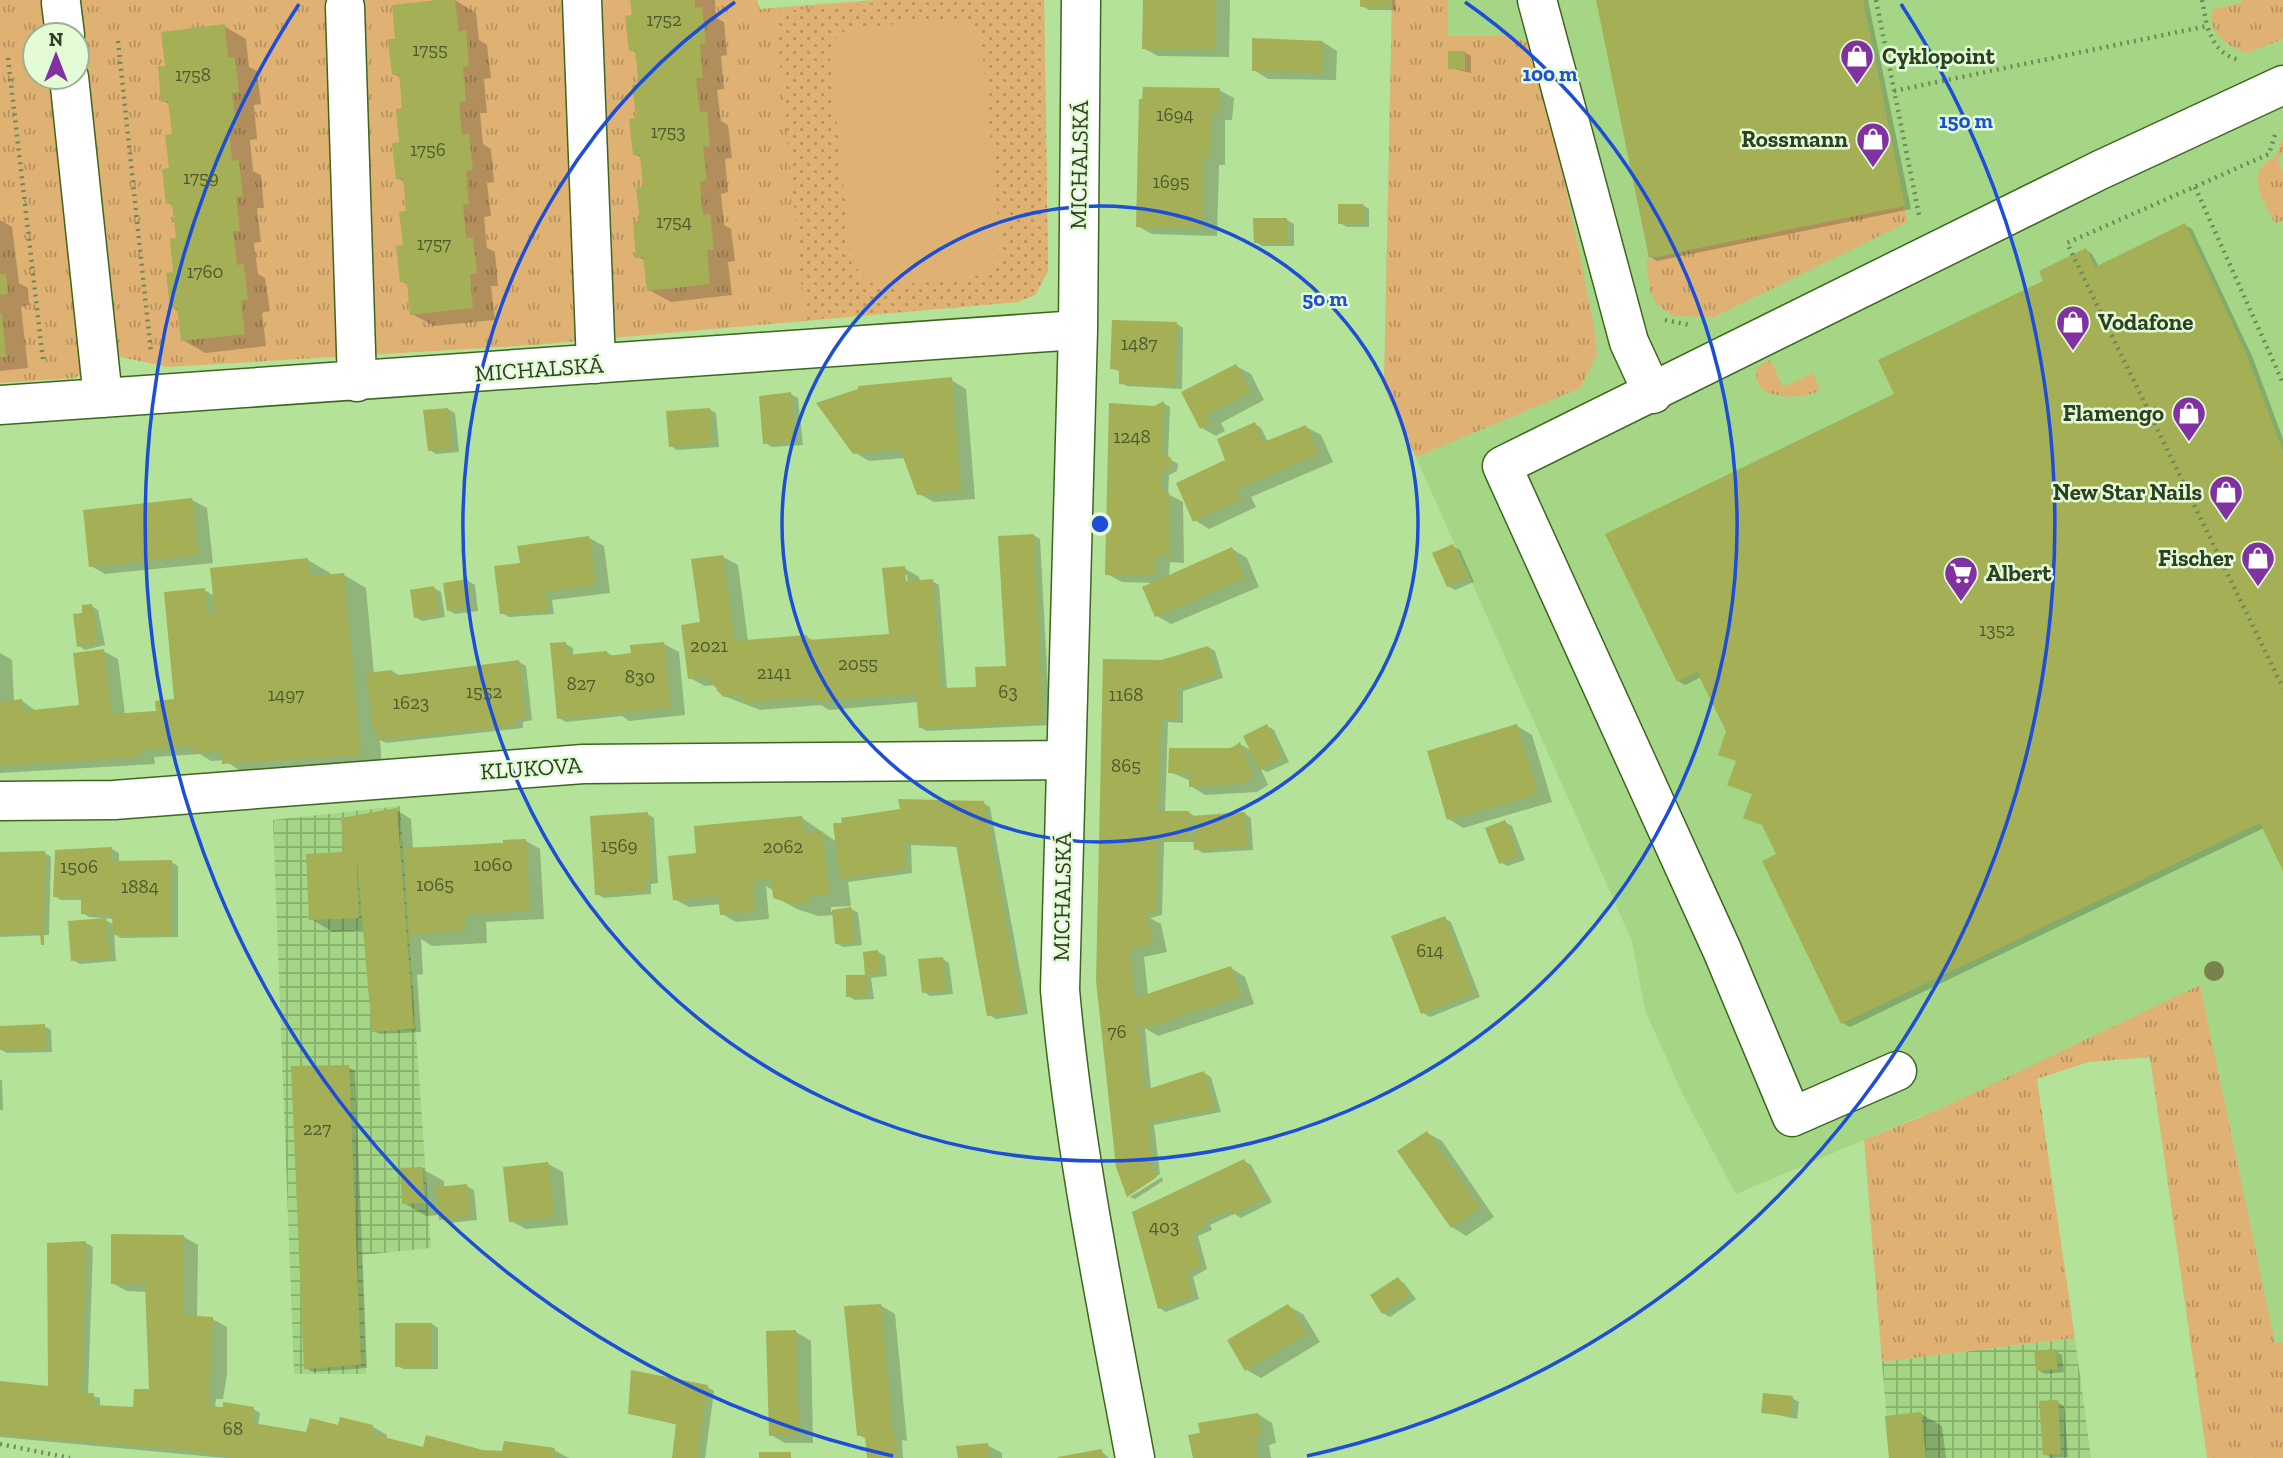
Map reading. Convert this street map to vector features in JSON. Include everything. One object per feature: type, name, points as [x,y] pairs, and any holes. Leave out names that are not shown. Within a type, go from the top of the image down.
[{"type":"street","points":[[582,0],[596,364]]},
{"type":"street","name":"MICHALSKÁ","points":[[1081,0],[1078,330],[1064,760],[1060,990],[1069,1085],[1135,1458]]},
{"type":"street","points":[[1537,0],[1629,342],[1653,394]]},
{"type":"street","points":[[345,7],[357,382]]},
{"type":"street","points":[[1897,1071],[1792,1116],[1722,950],[1502,466],[1653,394],[2100,170],[2283,85]]},
{"type":"street","points":[[70,91],[103,398]]},
{"type":"street","name":"MICHALSKÁ","points":[[0,405],[1078,330]]},
{"type":"street","name":"KLUKOVA","points":[[0,801],[114,800],[583,764],[1064,760]]},
{"type":"path","points":[[1875,0],[1927,257]]},
{"type":"path","points":[[2202,0],[2207,26],[2215,46],[2228,57],[2245,61]]},
{"type":"path","points":[[1894,91],[2207,26]]},
{"type":"path","points":[[118,41],[152,359]]},
{"type":"path","points":[[2278,128],[2269,154],[2067,243],[2283,688]]},
{"type":"path","points":[[2194,187],[2283,383]]},
{"type":"path","points":[[1658,316],[1667,322],[1699,324]]},
{"type":"path","points":[[0,1444],[70,1458]]},
{"type":"shaded area","points":[[1392,0],[2283,0],[2283,1342],[2194,1364],[2150,1057],[2088,1062],[1918,1117],[1736,1194],[1683,1095],[1645,1010],[1632,941],[1384,386]]},
{"type":"shaded area","points":[[400,806],[431,1248],[362,1255],[366,1374],[294,1374],[273,820]]},
{"type":"shaded area","points":[[2075,1338],[2091,1458],[1890,1458],[1882,1362]]},
{"type":"green space","points":[[0,0],[757,0],[760,9],[875,0],[1044,0],[1048,271],[1035,295],[1017,302],[534,345],[168,367],[120,357],[74,378],[0,383]]},
{"type":"green space","points":[[903,0],[1044,0],[1048,271],[1035,295],[1017,302],[805,320],[775,12]]},
{"type":"green space","points":[[1392,0],[1448,0],[1448,36],[1510,36],[1532,44],[1544,81],[1594,326],[1597,355],[1580,388],[1416,457],[1384,386]]},
{"type":"green space","points":[[2242,0],[2283,0],[2283,39],[2246,53],[2220,37],[2212,25],[2213,9],[2242,3]]},
{"type":"green space","points":[[953,18],[970,22],[981,36],[1001,251],[990,270],[977,276],[887,286],[868,282],[851,262],[830,56],[833,42],[850,29]]},
{"type":"green space","points":[[2283,137],[2283,154],[2277,158],[2283,172],[2283,220],[2275,224],[2261,196],[2258,178],[2260,170],[2276,156]]},
{"type":"green space","points":[[1903,204],[1908,222],[1714,317],[1673,316],[1657,305],[1650,291],[1646,260]]},
{"type":"green space","points":[[1770,360],[1783,387],[1813,373],[1820,391],[1801,396],[1768,393],[1757,379],[1757,367]]},
{"type":"green space","points":[[2200,985],[2275,1343],[2283,1342],[2283,1458],[2207,1458],[2150,1057],[2088,1062],[2037,1079],[2075,1338],[1882,1362],[1864,1140],[1940,1109]]},
{"type":"building","points":[[455,0],[459,32],[466,30],[469,66],[463,67],[466,101],[459,102],[462,135],[469,134],[473,170],[466,171],[469,204],[463,205],[466,238],[473,238],[477,274],[470,274],[473,308],[410,315],[407,282],[400,282],[396,246],[403,245],[399,212],[406,211],[403,178],[396,179],[392,143],[399,142],[396,109],[402,108],[399,74],[392,75],[388,39],[395,39],[392,5]]},
{"type":"building","points":[[630,0],[695,0],[695,8],[702,7],[706,43],[700,44],[703,78],[696,78],[700,112],[707,111],[710,146],[703,147],[707,180],[700,182],[703,215],[710,214],[714,250],[707,250],[710,284],[647,291],[643,257],[636,258],[633,222],[640,221],[636,188],[643,187],[640,154],[633,155],[629,119],[636,118],[632,85],[639,84],[635,51],[629,51],[625,16],[632,15]]},
{"type":"building","points":[[1143,0],[1216,0],[1215,50],[1142,49]]},
{"type":"building","points":[[1360,0],[1389,0],[1389,7],[1360,7]]},
{"type":"building","points":[[1596,0],[1863,0],[1905,206],[1649,258]]},
{"type":"building","points":[[225,24],[228,58],[235,57],[239,92],[232,93],[236,127],[229,128],[232,161],[239,160],[243,196],[236,197],[240,231],[233,231],[237,265],[244,264],[248,299],[241,301],[245,334],[181,341],[177,308],[170,308],[166,273],[173,272],[170,238],[176,238],[172,204],[166,204],[162,169],[169,168],[165,135],[172,134],[168,101],[161,102],[158,66],[165,66],[161,32]]},
{"type":"building","points":[[1252,38],[1323,41],[1322,73],[1252,71]]},
{"type":"building","points":[[1448,51],[1465,51],[1465,70],[1448,69]]},
{"type":"building","points":[[1143,87],[1220,88],[1218,113],[1211,113],[1210,158],[1204,158],[1203,228],[1136,227],[1139,99],[1142,99]]},
{"type":"building","points":[[1338,204],[1363,204],[1363,224],[1338,224]]},
{"type":"building","points":[[1253,218],[1287,218],[1288,243],[1254,243]]},
{"type":"building","name":"Albert","points":[[2185,223],[2246,353],[2283,452],[2283,871],[2260,823],[1841,1024],[1762,861],[1776,854],[1762,825],[1743,818],[1752,794],[1727,785],[1736,761],[1718,755],[1726,731],[1697,672],[1677,682],[1605,534],[1894,394],[1878,360],[2043,281],[2039,271],[2086,248],[2095,267]]},
{"type":"building","points":[[0,274],[6,274],[8,294],[0,295]]},
{"type":"building","points":[[2,313],[6,357],[0,357]]},
{"type":"building","points":[[1112,320],[1177,322],[1175,386],[1119,384],[1119,370],[1110,369]]},
{"type":"building","points":[[1236,364],[1251,392],[1207,415],[1211,422],[1200,429],[1181,392]]},
{"type":"building","points":[[952,377],[961,491],[917,495],[900,449],[853,454],[816,403],[858,389],[858,386]]},
{"type":"building","points":[[791,392],[796,442],[763,444],[759,396]]},
{"type":"building","points":[[1164,401],[1162,453],[1171,458],[1171,467],[1162,471],[1162,491],[1169,492],[1170,556],[1156,555],[1155,576],[1105,575],[1109,403],[1154,406]]},
{"type":"building","points":[[448,408],[453,449],[428,451],[423,410]]},
{"type":"building","points":[[710,408],[713,444],[669,447],[666,411]]},
{"type":"building","points":[[1255,422],[1264,442],[1306,425],[1319,454],[1237,489],[1242,499],[1193,522],[1176,483],[1225,460],[1217,439]]},
{"type":"building","points":[[192,498],[199,555],[89,567],[83,510]]},
{"type":"building","points":[[1034,534],[1043,722],[919,728],[916,694],[813,702],[812,697],[743,703],[742,694],[723,697],[707,677],[688,679],[681,625],[700,622],[691,559],[723,555],[735,641],[807,635],[808,640],[889,634],[882,568],[905,566],[906,581],[933,579],[941,688],[976,687],[975,667],[1006,666],[998,536]]},
{"type":"building","points":[[589,536],[596,585],[546,592],[548,611],[500,614],[494,566],[520,563],[517,546]]},
{"type":"building","points":[[1453,544],[1468,578],[1447,587],[1432,553]]},
{"type":"building","points":[[1232,547],[1245,578],[1155,617],[1142,587]]},
{"type":"building","points":[[308,558],[310,576],[344,573],[361,755],[222,764],[221,752],[194,753],[193,746],[140,750],[141,757],[0,766],[0,702],[22,699],[23,711],[79,705],[73,653],[104,649],[112,714],[156,711],[155,701],[174,699],[164,592],[205,588],[208,614],[215,614],[210,568]]},
{"type":"building","points":[[468,579],[472,607],[447,611],[443,583]]},
{"type":"building","points":[[434,586],[439,614],[414,618],[410,590]]},
{"type":"building","points":[[92,604],[98,642],[77,647],[73,614],[82,613],[82,605]]},
{"type":"building","points":[[566,642],[567,655],[607,651],[607,656],[631,653],[630,645],[664,642],[671,708],[557,719],[550,643]]},
{"type":"building","points":[[1208,646],[1217,675],[1177,688],[1177,720],[1161,719],[1158,811],[1189,811],[1189,839],[1158,839],[1156,912],[1146,915],[1153,944],[1130,949],[1135,998],[1231,966],[1241,996],[1142,1029],[1137,1015],[1145,1090],[1204,1071],[1215,1109],[1148,1122],[1152,1163],[1157,1177],[1127,1197],[1116,1167],[1096,980],[1103,659],[1161,660]]},
{"type":"building","points":[[519,660],[526,717],[516,719],[517,725],[378,740],[376,730],[373,731],[366,673],[392,670],[393,676]]},
{"type":"building","points":[[1267,724],[1283,758],[1259,770],[1243,736]]},
{"type":"building","points":[[1517,724],[1538,794],[1447,820],[1427,751]]},
{"type":"building","points":[[1240,742],[1254,777],[1241,784],[1189,787],[1189,774],[1168,773],[1169,748],[1232,748]]},
{"type":"building","points":[[898,799],[984,801],[1022,1010],[987,1016],[956,845],[904,842],[906,869],[840,879],[833,823],[842,823],[841,818],[900,809]]},
{"type":"building","points":[[397,808],[414,1029],[372,1032],[357,862],[359,918],[309,920],[306,854],[344,852],[341,818]]},
{"type":"building","points":[[648,812],[652,880],[645,881],[645,891],[595,895],[590,816]]},
{"type":"building","points":[[1245,812],[1247,847],[1194,850],[1192,816]]},
{"type":"building","points":[[802,816],[804,833],[822,831],[830,894],[809,896],[810,903],[795,905],[773,898],[771,879],[753,881],[755,911],[720,915],[718,896],[673,900],[668,856],[696,853],[694,826]]},
{"type":"building","points":[[1505,820],[1519,856],[1499,864],[1485,828]]},
{"type":"building","points":[[526,839],[530,911],[465,915],[466,931],[411,934],[412,943],[409,943],[404,848],[503,843],[503,840]]},
{"type":"building","points":[[112,847],[112,861],[172,860],[172,935],[113,935],[112,916],[81,914],[81,897],[53,897],[55,850]]},
{"type":"building","points":[[45,851],[44,945],[41,945],[40,932],[0,934],[0,852]]},
{"type":"building","points":[[851,907],[855,942],[835,944],[832,910]]},
{"type":"building","points":[[1445,916],[1474,993],[1421,1014],[1391,936]]},
{"type":"building","points":[[106,918],[110,958],[71,961],[68,921]]},
{"type":"building","points":[[878,950],[881,973],[865,975],[863,952]]},
{"type":"building","points":[[943,957],[947,990],[922,993],[918,959]]},
{"type":"building","points":[[846,975],[867,975],[868,996],[846,997]]},
{"type":"building","points":[[45,1024],[45,1049],[0,1050],[0,1026]]},
{"type":"building","points":[[349,1065],[361,1365],[304,1369],[291,1066]]},
{"type":"building","points":[[1427,1131],[1480,1208],[1451,1228],[1397,1151]]},
{"type":"building","points":[[1244,1159],[1266,1198],[1232,1215],[1228,1211],[1204,1221],[1206,1226],[1192,1233],[1201,1265],[1187,1273],[1193,1296],[1158,1309],[1132,1212]]},
{"type":"building","points":[[548,1162],[554,1217],[509,1222],[503,1167]]},
{"type":"building","points":[[422,1167],[425,1203],[402,1204],[400,1168]]},
{"type":"building","points":[[467,1184],[471,1217],[439,1220],[436,1187]]},
{"type":"building","points":[[111,1234],[184,1235],[183,1315],[213,1317],[209,1406],[223,1407],[223,1402],[254,1407],[252,1423],[306,1432],[310,1418],[338,1425],[340,1417],[373,1425],[372,1434],[423,1447],[426,1435],[483,1450],[502,1451],[504,1441],[555,1448],[553,1458],[237,1458],[179,1449],[0,1435],[0,1381],[48,1386],[47,1243],[86,1241],[82,1393],[94,1393],[93,1405],[133,1407],[134,1389],[149,1389],[145,1284],[111,1284]]},
{"type":"building","points":[[1398,1277],[1410,1295],[1382,1314],[1370,1295]]},
{"type":"building","points":[[881,1304],[897,1458],[867,1458],[865,1435],[857,1436],[844,1306]]},
{"type":"building","points":[[1288,1304],[1307,1333],[1245,1371],[1227,1340]]},
{"type":"building","points":[[395,1323],[432,1323],[432,1367],[395,1367]]},
{"type":"building","points":[[796,1330],[799,1435],[769,1436],[766,1331]]},
{"type":"building","points":[[2055,1349],[2058,1369],[2036,1371],[2034,1351]]},
{"type":"building","points":[[631,1370],[708,1385],[697,1458],[672,1458],[676,1424],[628,1414]]},
{"type":"building","points":[[1763,1393],[1793,1396],[1790,1416],[1761,1413]]},
{"type":"building","points":[[2058,1400],[2061,1454],[2043,1455],[2039,1401]]},
{"type":"building","points":[[1921,1412],[1926,1458],[1889,1458],[1885,1416]]},
{"type":"building","points":[[1258,1413],[1262,1435],[1255,1437],[1258,1458],[1193,1458],[1188,1435],[1200,1433],[1198,1423]]},
{"type":"building","points":[[988,1443],[989,1458],[958,1458],[956,1446]]},
{"type":"building","points":[[1102,1449],[1103,1458],[1058,1458],[1058,1457]]},
{"type":"building","points":[[759,1452],[791,1452],[791,1458],[759,1458]]},
{"type":"place","name":"Cyklopoint","points":[[1857,86]]},
{"type":"place","name":"Rossmann","points":[[1873,169]]},
{"type":"place","name":"Vodafone","points":[[2073,352]]},
{"type":"place","name":"Flamengo","points":[[2189,443]]},
{"type":"place","name":"New Star Nails","points":[[2226,522]]},
{"type":"place","name":"Fischer","points":[[2258,588]]},
{"type":"place","name":"Albert","points":[[1961,603]]}]
